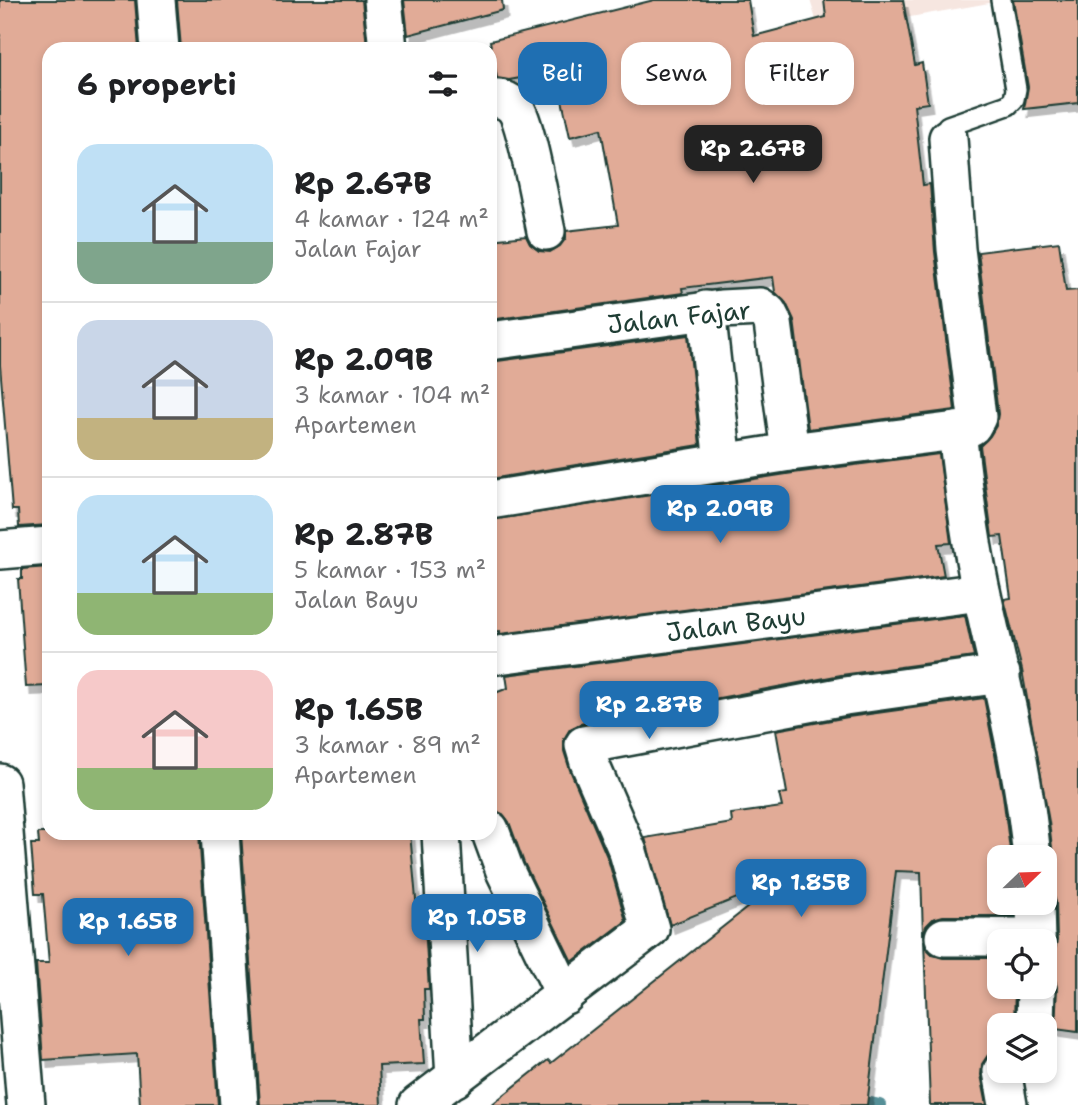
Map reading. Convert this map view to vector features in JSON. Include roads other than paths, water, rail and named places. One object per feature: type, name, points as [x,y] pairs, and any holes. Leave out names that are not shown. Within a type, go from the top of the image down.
[{"type":"street","points":[[156,0],[159,42]]},
{"type":"street","points":[[383,0],[387,42]]},
{"type":"street","points":[[497,98],[507,101],[520,118],[546,231]]},
{"type":"street","points":[[497,499],[790,452],[957,431],[972,426],[977,417],[956,249],[948,138]]},
{"type":"street","name":"Jalan Fajar","points":[[497,340],[706,310],[760,307],[768,313],[773,323],[790,452]]},
{"type":"street","points":[[706,310],[723,464]]},
{"type":"street","points":[[957,431],[981,592],[1001,674],[1027,807],[1031,845]]},
{"type":"street","points":[[0,550],[42,546]]},
{"type":"street","name":"Jalan Bayu","points":[[497,655],[981,592]]},
{"type":"street","points":[[418,1105],[650,929],[628,852],[584,745],[845,696],[1001,674]]},
{"type":"street","points":[[0,783],[26,1105]]},
{"type":"street","points":[[220,840],[239,1105]]},
{"type":"street","points":[[441,840],[455,1078]]},
{"type":"street","points":[[494,840],[505,871],[565,995]]},
{"type":"street","points":[[944,937],[1036,927]]},
{"type":"street","points":[[1004,1083],[1008,1105]]},
{"type":"lane","points":[[948,138],[948,126],[1008,106],[1014,99],[1016,89],[1001,0]]},
{"type":"waterway","points":[[853,1099],[880,1105]]}]
